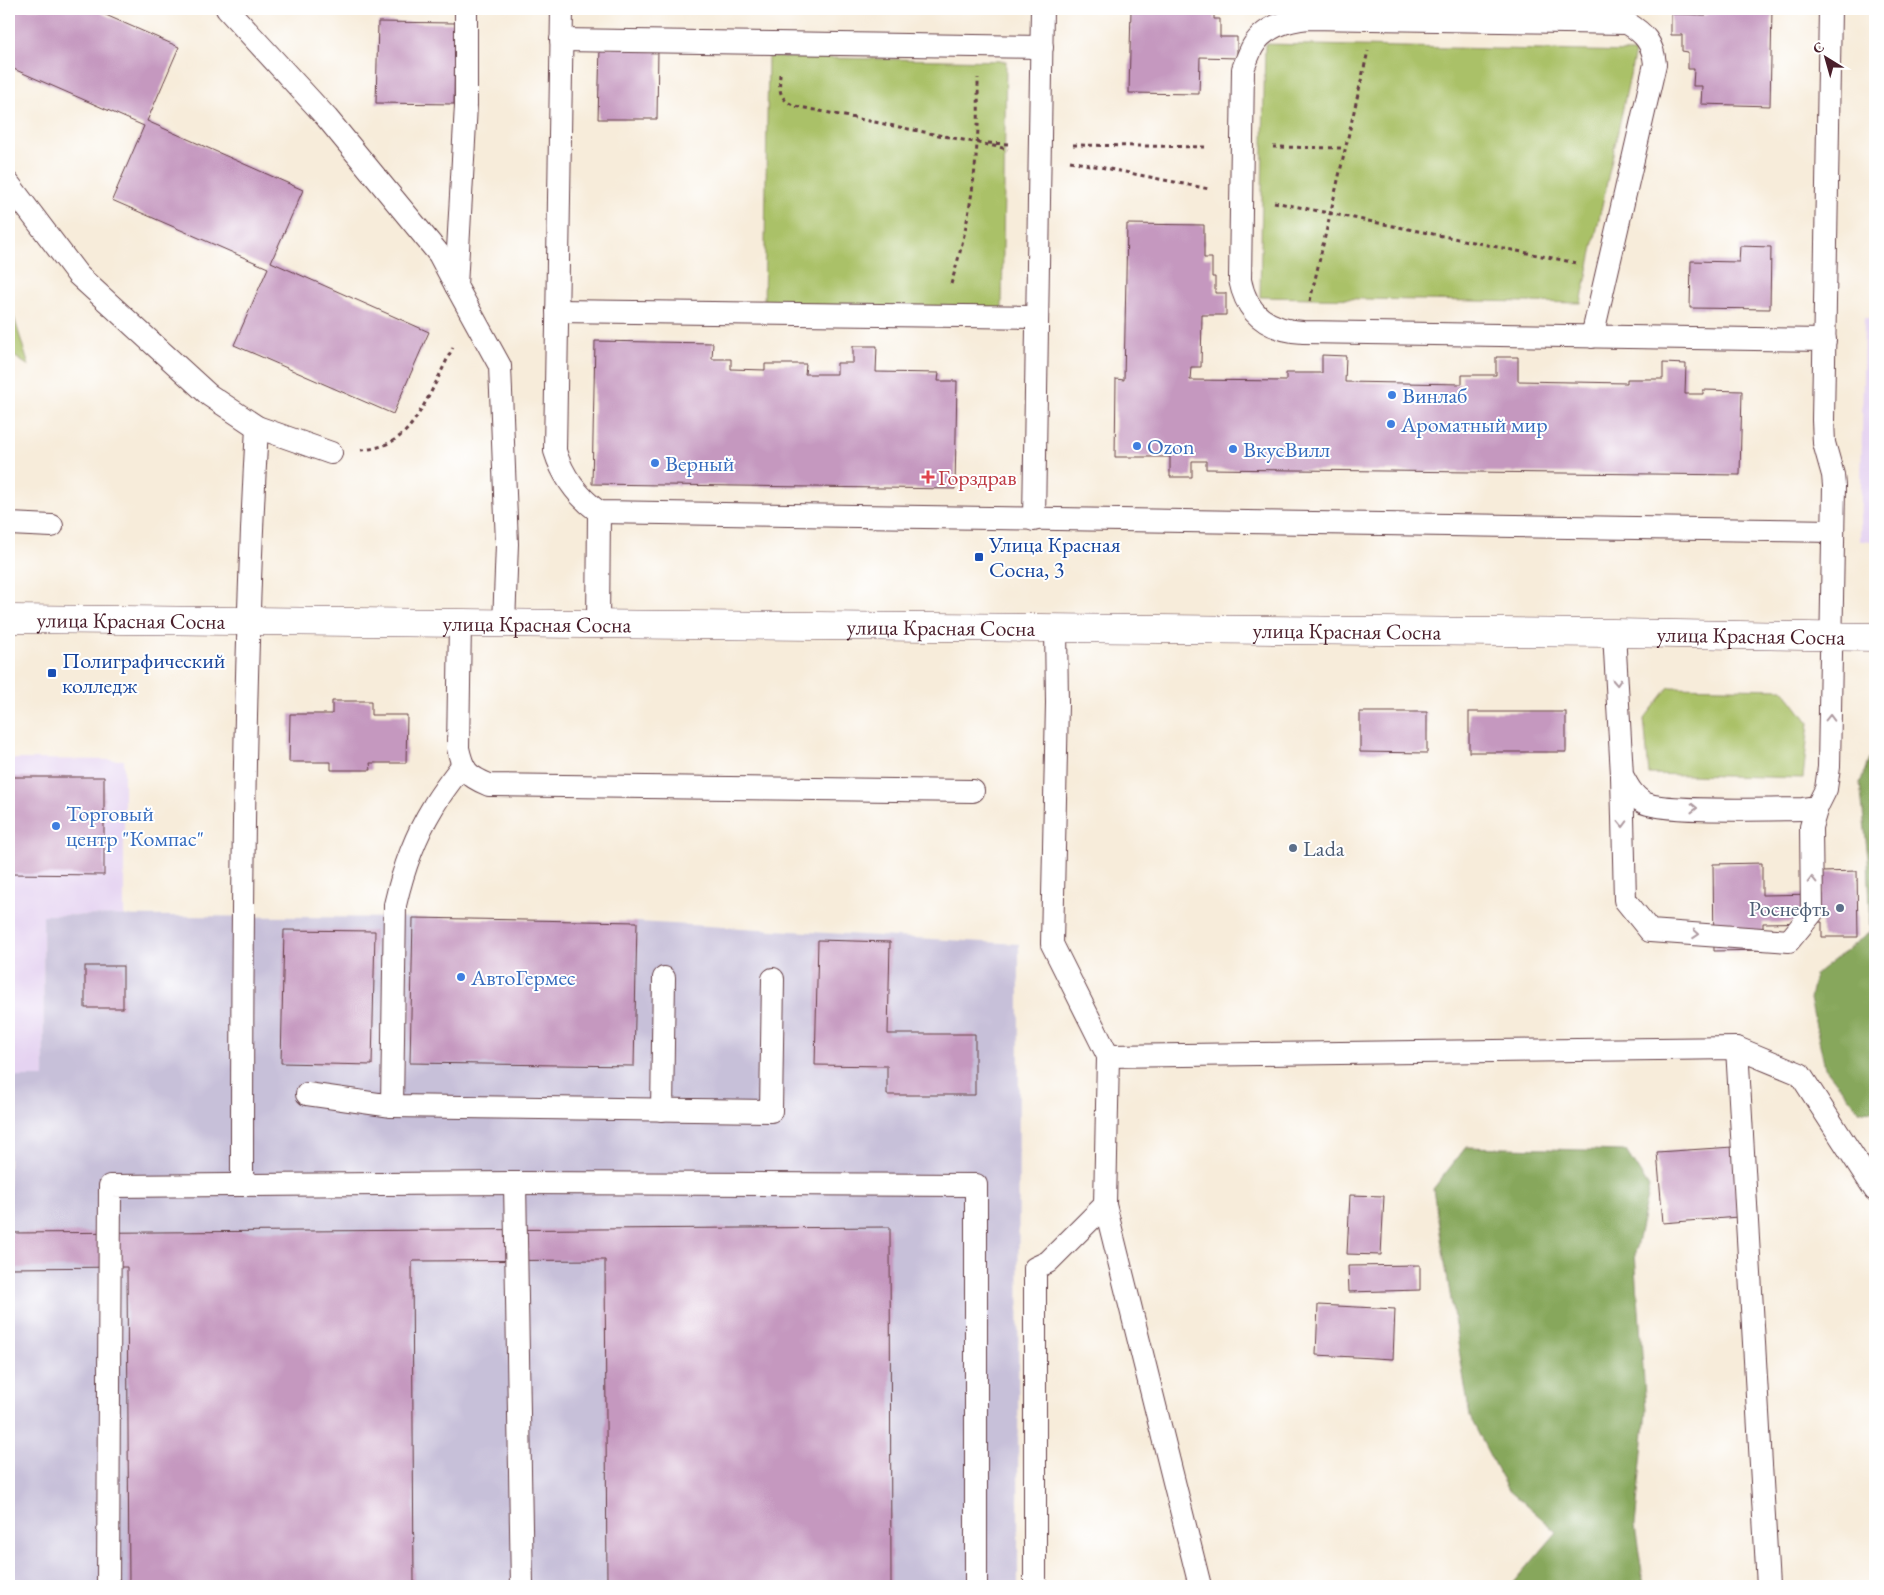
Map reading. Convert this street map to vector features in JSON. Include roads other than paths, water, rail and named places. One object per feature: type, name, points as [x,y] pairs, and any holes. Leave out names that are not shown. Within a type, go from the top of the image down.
[{"type":"street","name":"улица Красная Сосна","points":[[9,619],[1614,633],[1875,638]]},
{"type":"lane","points":[[227,9],[327,118],[438,254],[500,366],[507,544],[504,624]]},
{"type":"lane","points":[[456,286],[466,105],[466,9]]},
{"type":"lane","points":[[562,9],[555,450],[568,481],[578,495],[599,512],[1833,531]]},
{"type":"lane","points":[[1034,520],[1042,9]]},
{"type":"lane","points":[[1614,633],[1622,775],[1625,900],[1650,932],[1789,940],[1812,913],[1811,827],[1817,807],[1826,789],[1829,767],[1833,475],[1824,443],[1824,433],[1830,9]]},
{"type":"lane","points":[[1592,337],[1655,64],[1654,54],[1646,37],[1639,30],[1626,23],[1309,18],[1291,20],[1277,25],[1263,34],[1253,46],[1243,69],[1240,280],[1243,294],[1249,306],[1269,325],[1285,331],[1303,332],[1592,337],[1825,340]]},
{"type":"lane","points":[[561,40],[1042,47]]},
{"type":"lane","points":[[9,184],[78,275],[209,395],[257,427],[330,453]]},
{"type":"lane","points":[[557,311],[1037,317]]},
{"type":"lane","points":[[242,1185],[242,917],[251,535],[257,427]]},
{"type":"lane","points":[[598,625],[599,512]]},
{"type":"lane","points":[[9,524],[52,526]]},
{"type":"lane","points":[[460,623],[458,748],[462,766],[474,779],[489,784],[973,791]]},
{"type":"lane","points":[[1056,628],[1052,944],[1108,1056],[1105,1205],[1200,1586]]},
{"type":"lane","points":[[392,1106],[395,905],[402,876],[422,827],[433,806],[462,766]]},
{"type":"lane","points":[[1622,775],[1632,792],[1644,803],[1668,808],[1803,809],[1817,807]]},
{"type":"lane","points":[[662,1110],[664,978]]},
{"type":"lane","points":[[307,1094],[392,1106],[771,1111],[773,980]]},
{"type":"lane","points":[[1108,1056],[1737,1048],[1800,1074],[1875,1190]]},
{"type":"lane","points":[[1737,1048],[1768,1586]]},
{"type":"lane","points":[[516,1183],[522,1586]]},
{"type":"lane","points":[[108,1586],[110,1186],[516,1183],[976,1185],[976,1586]]},
{"type":"lane","points":[[1035,1586],[1035,1268],[1048,1262],[1105,1205]]},
{"type":"place","name":"Винлаб","points":[[1392,395]]},
{"type":"place","name":"Ароматный мир","points":[[1391,424]]},
{"type":"place","name":"Ozon","points":[[1137,446]]},
{"type":"place","name":"ВкусВилл","points":[[1233,449]]},
{"type":"place","name":"Верный","points":[[655,463]]},
{"type":"place","name":"Горздрав","points":[[928,477]]},
{"type":"place","name":"Улица Красная Сосна, 3","points":[[979,557]]},
{"type":"place","name":"Полиграфический колледж","points":[[52,673]]},
{"type":"place","name":"Торговый центр \"Компас\"","points":[[56,826]]},
{"type":"place","name":"Lada","points":[[1293,848]]},
{"type":"place","name":"Роснефть","points":[[1840,908]]},
{"type":"place","name":"АвтоГермес","points":[[461,977]]}]
